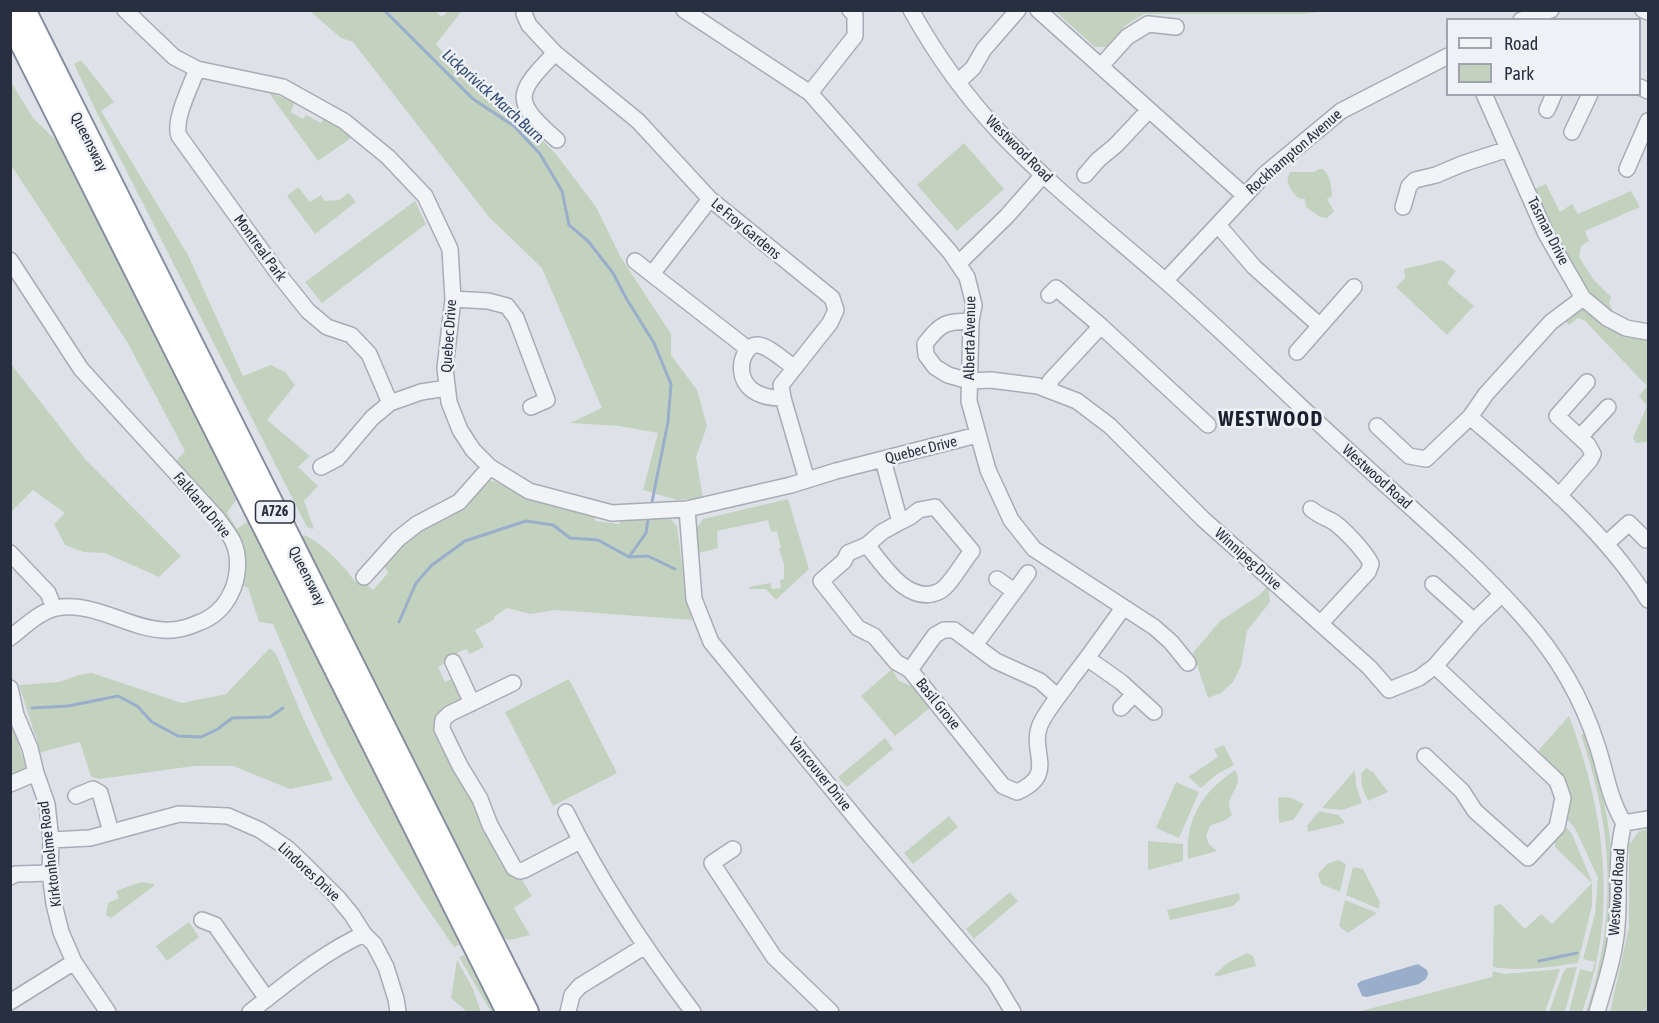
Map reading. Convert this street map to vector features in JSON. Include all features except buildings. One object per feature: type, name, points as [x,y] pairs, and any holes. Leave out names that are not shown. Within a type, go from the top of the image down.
[{"type":"highway","name":"Queensway","points":[[24,10],[527,1012]]},
{"type":"highway","name":"Queensway","points":[[10,20],[508,1012]]},
{"type":"street","name":"Quebec Drive","points":[[125,10],[174,57],[197,69],[283,87],[344,121],[388,158],[425,196],[450,249],[453,300],[445,368],[449,402],[460,430],[473,450],[490,468],[529,491],[612,513],[687,509],[977,435]]},
{"type":"street","name":"Le Froy Gardens","points":[[525,10],[524,14],[529,25],[555,53],[597,85],[638,121],[710,199],[832,298],[836,310],[830,323],[781,385],[783,398]]},
{"type":"street","name":"Alberta Avenue","points":[[684,10],[810,93],[958,264],[968,277],[974,305],[971,321],[969,401],[988,470],[1011,520],[1034,549],[1154,627],[1171,642],[1188,663]]},
{"type":"street","points":[[810,93],[855,36],[855,15],[850,10]]},
{"type":"street","name":"Westwood Road","points":[[911,10],[958,82],[999,132],[1043,175],[1165,281],[1502,594],[1540,637],[1566,676],[1590,725],[1615,808],[1624,823],[1621,839],[1617,929],[1597,1012]]},
{"type":"street","points":[[958,82],[973,68],[984,49],[1018,10]]},
{"type":"street","points":[[1038,10],[1244,195]]},
{"type":"street","points":[[1527,18],[1551,10]]},
{"type":"street","points":[[1643,10],[1648,12]]},
{"type":"street","points":[[1101,66],[1126,37],[1148,24],[1176,27]]},
{"type":"street","points":[[555,53],[542,66],[524,92],[525,105],[532,118],[556,140]]},
{"type":"street","name":"Rockhampton Avenue","points":[[1165,281],[1265,174],[1341,111],[1446,57]]},
{"type":"street","name":"Montreal Park","points":[[197,69],[176,129],[179,136],[308,311],[327,327],[351,335],[369,354],[390,403]]},
{"type":"street","name":"Tasman Drive","points":[[1485,96],[1546,234],[1583,298],[1607,318],[1626,328],[1648,332]]},
{"type":"street","points":[[1547,110],[1553,96]]},
{"type":"street","points":[[1572,132],[1589,96]]},
{"type":"street","points":[[1084,175],[1149,110]]},
{"type":"street","points":[[1627,169],[1648,121]]},
{"type":"street","points":[[1403,207],[1409,186],[1415,180],[1445,172],[1508,149]]},
{"type":"street","points":[[958,264],[1007,216],[1043,175]]},
{"type":"street","points":[[652,274],[710,199]]},
{"type":"street","points":[[1218,225],[1254,267],[1319,325]]},
{"type":"street","name":"Falkland Drive","points":[[10,260],[81,369],[217,518],[234,544],[238,566],[231,595],[221,608],[207,620],[187,627],[163,630],[92,610],[72,607],[54,608]]},
{"type":"street","points":[[635,261],[748,349]]},
{"type":"street","points":[[1297,352],[1354,287]]},
{"type":"street","points":[[1049,295],[1056,288],[1101,326],[1208,425]]},
{"type":"street","points":[[1377,426],[1409,456],[1426,459],[1470,417],[1486,394],[1551,322],[1583,298]]},
{"type":"street","points":[[453,300],[488,301],[507,306],[516,318],[547,400],[531,407]]},
{"type":"street","points":[[969,381],[948,375],[935,367],[926,355],[925,344],[933,332],[947,322],[971,321]]},
{"type":"street","points":[[1050,390],[1050,381],[1101,326]]},
{"type":"street","points":[[794,367],[761,345],[753,345],[748,349],[740,373],[743,383],[760,395],[783,398],[807,480]]},
{"type":"street","name":"Winnipeg Drive","points":[[969,381],[991,380],[1038,386],[1077,401],[1110,426],[1203,519],[1369,667],[1389,690],[1419,678],[1435,666],[1474,621],[1502,594]]},
{"type":"street","points":[[1559,496],[1593,454],[1588,445],[1557,416],[1587,382]]},
{"type":"street","points":[[321,467],[338,458],[372,418],[390,403],[421,392],[447,388]]},
{"type":"street","points":[[1580,437],[1608,407]]},
{"type":"street","points":[[1470,417],[1559,496],[1606,544],[1636,579],[1648,600]]},
{"type":"street","points":[[883,460],[900,522]]},
{"type":"street","points":[[364,577],[398,539],[417,524],[459,502],[490,468]]},
{"type":"street","points":[[867,545],[894,580],[909,590],[924,594],[940,591],[948,584],[972,551],[935,507],[919,510],[910,518],[882,532],[867,545],[848,553],[844,561],[822,581],[858,628],[874,636],[897,662],[910,670]]},
{"type":"street","name":"Vancouver Drive","points":[[687,509],[694,599],[711,642],[863,827],[995,982],[1013,1012]]},
{"type":"street","points":[[1311,509],[1321,518],[1332,522],[1366,555],[1371,564],[1368,572],[1321,623]]},
{"type":"street","points":[[1606,544],[1629,523],[1646,540]]},
{"type":"street","points":[[10,553],[48,593],[54,608],[37,617],[10,638]]},
{"type":"street","points":[[975,645],[1028,573]]},
{"type":"street","points":[[997,579],[1014,591]]},
{"type":"street","points":[[1433,584],[1474,621]]},
{"type":"street","name":"Basil Grove","points":[[1058,697],[1041,681],[996,660],[954,630],[944,630],[935,635],[910,670],[1003,786],[1017,792],[1031,786],[1039,773],[1040,756],[1037,738],[1040,726],[1058,697],[1123,608]]},
{"type":"street","points":[[1087,658],[1154,712]]},
{"type":"street","points":[[453,662],[472,703]]},
{"type":"street","points":[[1425,756],[1462,791],[1475,811],[1528,858],[1557,827],[1563,798],[1557,781],[1435,666]]},
{"type":"street","points":[[513,683],[449,714],[443,720],[442,729],[460,766],[480,799],[492,830],[514,868],[520,871],[525,870],[580,841]]},
{"type":"street","name":"Kirktonholme Road","points":[[11,692],[16,715],[30,748],[47,804],[51,840],[50,873],[61,932],[74,962],[108,1012]]},
{"type":"street","points":[[1121,708],[1134,694]]},
{"type":"street","points":[[10,784],[36,773]]},
{"type":"street","points":[[76,796],[93,789],[100,793],[111,832]]},
{"type":"street","points":[[566,812],[580,841],[627,920],[693,1012]]},
{"type":"street","name":"Lindores Drive","points":[[51,840],[90,838],[179,814],[228,816],[260,830],[287,848],[338,898],[374,944],[386,967],[398,1012]]},
{"type":"street","points":[[1624,823],[1648,819]]},
{"type":"street","points":[[733,849],[712,862],[774,957],[831,1012]]},
{"type":"street","points":[[10,877],[16,874],[50,873]]},
{"type":"street","points":[[202,920],[215,925],[267,999]]},
{"type":"street","points":[[250,1012],[344,943],[364,934]]},
{"type":"street","points":[[568,1012],[572,995],[580,987],[645,946]]},
{"type":"street","points":[[10,1002],[74,962]]},
{"type":"green space","points":[[310,11],[435,11],[442,17],[448,11],[462,11],[436,44],[447,58],[513,111],[556,154],[596,207],[620,256],[671,334],[671,355],[697,390],[707,426],[696,457],[703,498],[677,500],[643,490],[658,433],[619,426],[570,423],[602,408],[542,268],[489,217],[353,42],[341,38]]},
{"type":"green space","points":[[1055,11],[1329,11],[1302,14],[1144,14],[1126,25],[1107,47],[1095,47]]},
{"type":"green space","points":[[81,60],[114,102],[101,111],[188,255],[243,376],[271,365],[285,372],[295,385],[267,420],[310,456],[298,467],[318,486],[304,501],[314,529],[307,527],[97,113],[74,64]]},
{"type":"green space","points":[[11,82],[33,118],[68,152],[201,419],[236,500],[227,513],[237,529],[249,520],[449,915],[459,945],[454,947],[412,886],[336,763],[273,624],[259,622],[248,588],[239,584],[241,551],[174,463],[185,451],[126,340],[11,165]]},
{"type":"green space","points":[[269,93],[295,101],[291,112],[303,119],[306,115],[321,123],[325,117],[351,138],[318,161]]},
{"type":"green space","points":[[964,143],[1004,189],[957,231],[917,185]]},
{"type":"green space","points":[[1319,169],[1326,172],[1331,185],[1332,196],[1327,199],[1334,211],[1327,218],[1320,217],[1306,207],[1305,199],[1298,198],[1288,183],[1290,172],[1314,172]]},
{"type":"green space","points":[[1546,184],[1560,212],[1572,204],[1578,214],[1631,191],[1640,207],[1585,231],[1589,241],[1581,246],[1579,257],[1593,279],[1611,297],[1609,303],[1616,318],[1588,290],[1558,242],[1532,190]]},
{"type":"green space","points":[[298,187],[310,202],[321,195],[325,201],[339,200],[349,193],[356,202],[315,234],[287,196]]},
{"type":"green space","points":[[415,201],[426,224],[322,303],[305,282]]},
{"type":"green space","points":[[1442,260],[1456,271],[1447,283],[1474,306],[1447,335],[1396,287],[1405,278],[1404,269]]},
{"type":"green space","points":[[1579,304],[1648,336],[1648,442],[1636,443],[1633,438],[1647,406],[1639,396],[1647,386],[1585,321],[1578,318],[1569,325],[1562,317]]},
{"type":"green space","points":[[11,364],[85,459],[181,556],[159,577],[105,553],[83,552],[65,545],[54,524],[65,513],[33,490],[11,512]]},
{"type":"green space","points":[[484,481],[494,481],[550,506],[596,515],[595,521],[620,524],[621,517],[670,518],[677,526],[692,620],[556,610],[530,614],[507,608],[494,617],[495,619],[475,630],[484,647],[470,654],[466,649],[446,659],[447,662],[438,667],[445,682],[455,677],[462,699],[460,703],[436,715],[435,721],[502,858],[499,860],[511,875],[522,880],[532,896],[514,908],[530,935],[510,940],[498,936],[298,544],[304,535],[310,538],[332,555],[355,582],[366,584],[373,590],[388,573],[384,566],[398,543]]},
{"type":"green space","points":[[788,499],[809,569],[776,600],[766,589],[750,589],[749,587],[770,583],[772,589],[781,588],[780,580],[784,579],[784,564],[777,531],[771,532],[768,520],[717,531],[718,548],[699,553],[696,529],[703,519]]},
{"type":"green space","points":[[1268,586],[1270,602],[1247,631],[1241,666],[1233,682],[1221,693],[1208,698],[1193,653],[1220,621],[1258,596]]},
{"type":"green space","points":[[270,648],[276,654],[333,780],[290,789],[233,766],[194,766],[100,779],[91,777],[80,742],[38,753],[38,744],[19,685],[59,682],[92,673],[182,703],[226,694]]},
{"type":"green space","points":[[892,669],[899,681],[912,686],[930,708],[895,736],[861,696]]},
{"type":"green space","points":[[569,679],[617,773],[553,806],[505,712]]},
{"type":"green space","points":[[1569,716],[1591,789],[1599,826],[1603,863],[1604,901],[1601,938],[1594,975],[1582,1012],[1569,1012],[1580,969],[1592,972],[1595,962],[1583,959],[1595,914],[1598,878],[1575,828],[1565,817],[1569,806],[1568,788],[1558,773],[1537,752]]},
{"type":"green space","points":[[10,719],[26,767],[24,774],[10,780]]},
{"type":"green space","points":[[1584,733],[1594,761],[1607,818],[1613,877],[1609,935],[1604,964],[1590,1012],[1586,1012],[1603,942],[1607,908],[1607,873],[1600,804],[1581,735]]},
{"type":"green space","points":[[885,738],[893,749],[847,787],[838,777]]},
{"type":"green space","points":[[1224,745],[1234,765],[1217,774],[1201,788],[1188,777],[1218,757],[1214,749]]},
{"type":"green space","points":[[1366,768],[1373,772],[1388,792],[1368,801],[1362,787],[1361,774]]},
{"type":"green space","points":[[1235,770],[1238,780],[1229,805],[1232,815],[1224,821],[1211,825],[1206,835],[1209,844],[1217,851],[1188,859],[1189,831],[1198,808],[1213,788]]},
{"type":"green space","points":[[1355,770],[1356,785],[1362,803],[1342,810],[1322,808]]},
{"type":"green space","points":[[1176,782],[1199,792],[1179,838],[1156,828]]},
{"type":"green space","points":[[1278,797],[1291,798],[1304,804],[1293,820],[1279,823]]},
{"type":"green space","points":[[1319,811],[1339,815],[1345,823],[1308,832],[1307,826]]},
{"type":"green space","points":[[949,816],[958,827],[913,864],[904,853]]},
{"type":"green space","points":[[1566,827],[1572,834],[1592,883],[1555,847],[1555,838]]},
{"type":"green space","points":[[1648,829],[1648,1012],[1610,1012],[1629,927],[1629,845],[1639,831]]},
{"type":"green space","points":[[1148,841],[1183,844],[1183,861],[1148,870]]},
{"type":"green space","points":[[1338,860],[1346,864],[1340,892],[1321,884],[1318,874],[1327,864]]},
{"type":"green space","points":[[1353,867],[1363,869],[1380,902],[1379,909],[1346,895]]},
{"type":"green space","points":[[141,882],[154,884],[154,886],[111,918],[106,915],[108,903],[119,898],[116,891]]},
{"type":"green space","points":[[1592,883],[1592,905],[1578,963],[1525,969],[1493,967],[1494,906],[1501,904],[1525,929],[1541,914],[1552,924]]},
{"type":"green space","points":[[1010,892],[1018,901],[974,939],[966,929]]},
{"type":"green space","points":[[1239,893],[1240,899],[1233,906],[1170,920],[1167,910]]},
{"type":"green space","points":[[1345,900],[1377,913],[1348,933],[1339,926]]},
{"type":"green space","points":[[189,922],[199,937],[167,961],[156,946]]},
{"type":"green space","points":[[1247,953],[1253,956],[1256,966],[1215,977],[1215,974],[1229,962]]},
{"type":"green space","points":[[464,955],[483,980],[499,1012],[491,1012],[459,957]]},
{"type":"green space","points":[[457,960],[473,989],[481,1012],[467,1012],[451,998]]},
{"type":"green space","points":[[1577,967],[1565,1012],[1549,1012],[1566,968]]},
{"type":"green space","points":[[1560,969],[1545,1012],[1357,1012],[1492,977],[1493,971],[1504,974]]},
{"type":"water","points":[[1418,964],[1427,970],[1428,974],[1426,979],[1419,984],[1367,997],[1362,996],[1357,984],[1361,981]]},
{"type":"waterway","name":"Lickprivick March Burn","points":[[384,10],[473,99],[514,126],[540,154],[562,191],[569,225],[588,241],[613,273],[654,343],[671,384],[668,422],[652,502]]},
{"type":"waterway","name":"Lickprivick March Burn","points":[[629,557],[646,533],[648,520]]},
{"type":"waterway","points":[[399,622],[416,583],[432,565],[465,541],[526,521],[553,525],[570,538],[598,540],[629,557],[648,556],[675,569]]},
{"type":"waterway","points":[[32,708],[68,706],[118,696],[137,706],[152,722],[178,736],[201,737],[218,729],[232,718],[270,717],[283,708]]},
{"type":"waterway","points":[[1539,961],[1577,953]]},
{"type":"district","name":"WESTWOOD","points":[[1271,419]]}]
